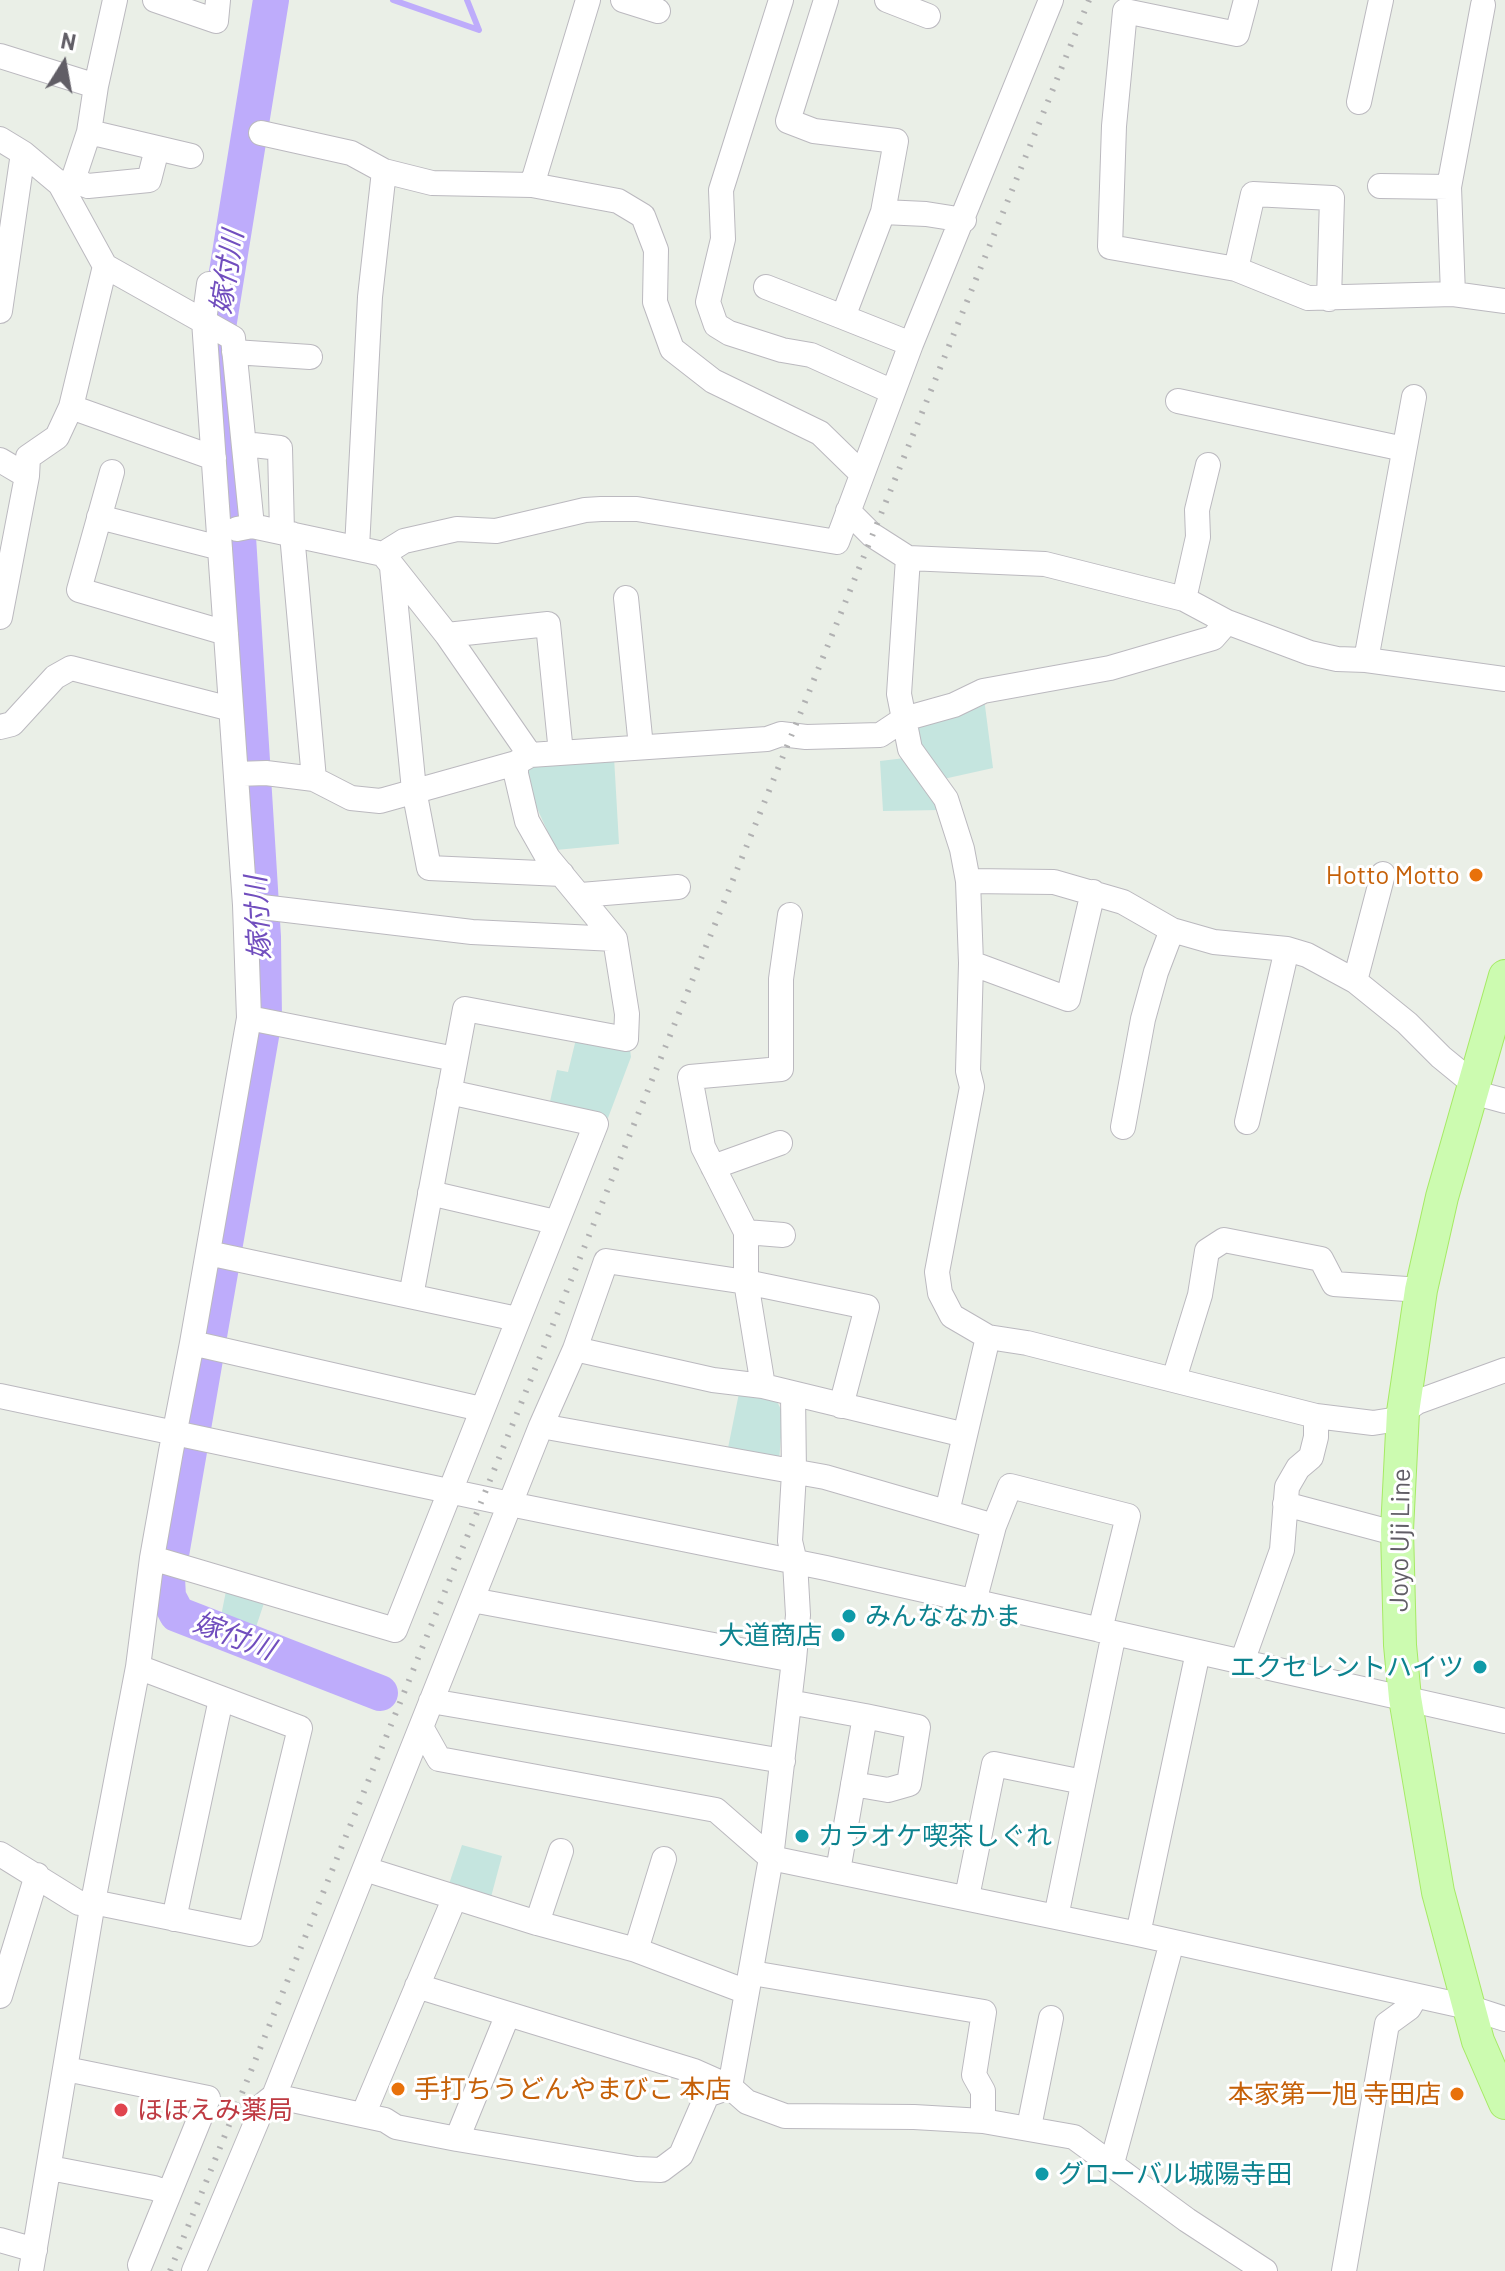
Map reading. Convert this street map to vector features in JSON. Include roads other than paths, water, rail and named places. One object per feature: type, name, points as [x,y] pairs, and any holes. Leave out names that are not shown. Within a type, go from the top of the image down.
[{"type":"main road","name":"Joyo Uji Line","points":[[1505,976],[1442,1197],[1421,1290],[1403,1412],[1397,1530],[1399,1636],[1405,1698],[1438,1892],[1478,2041],[1505,2103]]},
{"type":"street","points":[[115,0],[89,132],[67,182],[105,266],[204,321],[234,345],[310,357]]},
{"type":"street","points":[[155,0],[216,21],[218,0]]},
{"type":"street","points":[[532,185],[588,0]]},
{"type":"street","points":[[623,0],[658,11]]},
{"type":"street","points":[[781,0],[721,190],[723,239],[708,302],[716,325],[729,333],[782,350],[811,355],[893,392]]},
{"type":"street","points":[[826,0],[788,121],[814,131],[896,141],[883,212],[843,317]]},
{"type":"street","points":[[887,0],[928,16]]},
{"type":"street","points":[[562,874],[429,868],[414,790],[388,560],[404,541],[457,529],[496,531],[601,509],[637,509],[837,542],[911,344],[1051,0]]},
{"type":"street","points":[[1246,0],[1237,34],[1125,11],[1113,141],[1110,247],[1236,269],[1308,298],[1453,294],[1505,301]]},
{"type":"street","points":[[1359,102],[1381,0]]},
{"type":"street","points":[[1453,294],[1449,187],[1487,5]]},
{"type":"street","points":[[0,56],[96,86]]},
{"type":"street","points":[[89,132],[191,156]]},
{"type":"street","points":[[261,133],[351,153],[384,171],[432,183],[532,185],[618,201],[643,216],[656,250],[655,302],[672,349],[713,381],[820,433],[862,474]]},
{"type":"street","points":[[0,139],[67,182],[88,186],[149,180],[157,149]]},
{"type":"street","points":[[0,311],[23,153]]},
{"type":"street","points":[[357,548],[370,297],[384,171]]},
{"type":"street","points":[[1380,186],[1449,187]]},
{"type":"street","points":[[1236,269],[1253,194],[1332,198],[1329,299]]},
{"type":"street","points":[[883,212],[964,220]]},
{"type":"street","points":[[0,617],[28,457],[57,437],[71,407],[105,266]]},
{"type":"street","points":[[0,2240],[33,2260],[93,1902],[138,1667],[152,1558],[174,1433],[203,1346],[219,1255],[249,1018],[245,905],[204,321],[209,284],[218,286]]},
{"type":"street","points":[[766,287],[911,344]]},
{"type":"street","points":[[234,345],[252,526]]},
{"type":"street","points":[[1366,660],[1414,397]]},
{"type":"street","points":[[1178,401],[1404,449]]},
{"type":"street","points":[[71,407],[214,458]]},
{"type":"street","points":[[244,444],[280,448],[314,779]]},
{"type":"street","points":[[0,460],[27,476]]},
{"type":"street","points":[[1184,599],[1198,537],[1197,510],[1208,465]]},
{"type":"street","points":[[112,472],[79,590],[226,633]]},
{"type":"street","points":[[848,511],[872,535],[908,558],[1045,564],[1184,599],[1227,622],[1310,653],[1505,679]]},
{"type":"street","points":[[99,517],[220,541],[252,526],[357,548],[388,560],[447,635],[523,759]]},
{"type":"street","points":[[908,558],[899,694],[910,749],[946,799],[962,849],[968,881],[971,963],[968,1071],[972,1087],[937,1272],[940,1293],[952,1316],[988,1337],[1027,1343],[1316,1416],[1373,1423],[1392,1420],[1417,1402],[1505,1370]]},
{"type":"street","points":[[626,598],[641,747]]},
{"type":"street","points":[[236,774],[266,773],[314,779],[351,798],[380,801],[523,759],[561,753],[767,739],[781,734],[806,737],[880,735],[904,719],[954,705],[983,691],[1110,668],[1213,638],[1227,622]]},
{"type":"street","points":[[447,635],[548,624],[561,753]]},
{"type":"street","points":[[0,727],[12,724],[55,677],[71,668],[231,709]]},
{"type":"street","points":[[411,1296],[465,1009],[626,1039],[627,1014],[615,939],[548,858],[527,821],[516,774],[523,759]]},
{"type":"street","points":[[1355,981],[1383,874]]},
{"type":"street","points":[[968,881],[1039,880],[1123,902],[1172,930],[1214,942],[1287,949],[1307,955],[1355,981],[1407,1023],[1473,1088],[1505,1101]]},
{"type":"street","points":[[581,895],[678,887]]},
{"type":"street","points":[[971,963],[1068,999],[1093,892]]},
{"type":"street","points":[[245,905],[472,932],[615,939]]},
{"type":"street","points":[[763,1386],[746,1282],[746,1232],[703,1147],[690,1077],[781,1069],[781,979],[790,915]]},
{"type":"street","points":[[1123,1127],[1143,1019],[1172,930]]},
{"type":"street","points":[[1247,1122],[1287,949]]},
{"type":"street","points":[[249,1018],[455,1059]]},
{"type":"street","points":[[152,1558],[395,1630],[596,1124],[449,1092]]},
{"type":"street","points":[[713,1167],[780,1143]]},
{"type":"street","points":[[430,1193],[555,1222]]},
{"type":"street","points":[[746,1232],[783,1235]]},
{"type":"street","points":[[1174,1379],[1200,1295],[1207,1251],[1224,1240],[1321,1259],[1334,1284],[1421,1290]]},
{"type":"street","points":[[219,1255],[517,1319]]},
{"type":"street","points":[[194,2271],[264,2104],[274,2096],[541,1426],[575,1349],[606,1261],[746,1282],[867,1307],[841,1406]]},
{"type":"street","points":[[947,1512],[988,1337]]},
{"type":"street","points":[[203,1346],[481,1409]]},
{"type":"street","points":[[575,1349],[713,1380],[763,1386],[965,1435]]},
{"type":"street","points":[[730,2087],[771,1858],[794,1660],[798,1615],[795,1562],[790,1541],[794,1473],[793,1394]]},
{"type":"street","points":[[0,1396],[795,1562],[1505,1721]]},
{"type":"street","points":[[1242,1662],[1282,1550],[1287,1487],[1298,1468],[1311,1457],[1316,1437],[1316,1416]]},
{"type":"street","points":[[541,1426],[825,1477],[994,1526]]},
{"type":"street","points":[[974,1602],[994,1526],[1010,1486],[1128,1516],[1083,1782],[1056,1917]]},
{"type":"street","points":[[1285,1504],[1383,1530],[1397,1530]]},
{"type":"street","points":[[472,1600],[794,1660]]},
{"type":"street","points":[[1138,1934],[1198,1652]]},
{"type":"street","points":[[0,1854],[79,1903],[93,1902],[250,1934],[300,1728],[138,1667]]},
{"type":"street","points":[[174,1919],[221,1699]]},
{"type":"street","points":[[431,1701],[783,1761]]},
{"type":"street","points":[[789,1702],[918,1727],[909,1784],[888,1790],[853,1784]]},
{"type":"street","points":[[838,1871],[865,1716]]},
{"type":"street","points":[[421,1727],[439,1759],[716,1810],[771,1858],[1138,1934],[1468,2007],[1505,2019]]},
{"type":"street","points":[[967,1897],[994,1764],[1083,1782]]},
{"type":"street","points":[[537,1923],[561,1851]]},
{"type":"street","points":[[636,1950],[664,1859]]},
{"type":"street","points":[[365,1869],[537,1923],[750,1983],[984,2012],[974,2075],[983,2091],[983,2121]]},
{"type":"street","points":[[0,1996],[37,1875]]},
{"type":"street","points":[[363,2115],[455,1897]]},
{"type":"street","points":[[1112,2163],[1172,1942]]},
{"type":"street","points":[[417,1986],[694,2071],[730,2087],[747,2102],[785,2116],[983,2121],[1074,2137],[1187,2220],[1265,2271]]},
{"type":"street","points":[[1344,2271],[1387,2024],[1409,2008],[1416,1996]]},
{"type":"street","points":[[457,2139],[508,2014]]},
{"type":"street","points":[[1029,2127],[1051,2018]]},
{"type":"street","points":[[66,2069],[208,2098],[140,2265]]},
{"type":"street","points":[[274,2096],[457,2139],[637,2169],[661,2170],[681,2155],[707,2095],[730,2087]]},
{"type":"street","points":[[50,2168],[168,2193]]},
{"type":"waterway","name":"嫁付川","points":[[271,0],[217,334],[238,537],[263,937],[264,1019],[167,1578],[168,1597],[177,1614],[380,1693]]},
{"type":"waterway","points":[[393,0],[479,30],[467,0]]},
{"type":"railway","points":[[170,2271],[1089,0]]},
{"type":"place","name":"Hotto Motto","points":[[1476,875]]},
{"type":"place","name":"みんななかま","points":[[849,1616]]},
{"type":"place","name":"大道商店","points":[[838,1635]]},
{"type":"place","name":"エクセレントハイツ","points":[[1480,1667]]},
{"type":"place","name":"カラオケ喫茶しぐれ","points":[[802,1836]]},
{"type":"place","name":"手打ちうどんやまびこ 本店","points":[[398,2089]]},
{"type":"place","name":"本家第一旭 寺田店","points":[[1457,2094]]},
{"type":"place","name":"ほほえみ薬局","points":[[121,2110]]},
{"type":"place","name":"グローバル城陽寺田","points":[[1042,2174]]}]
